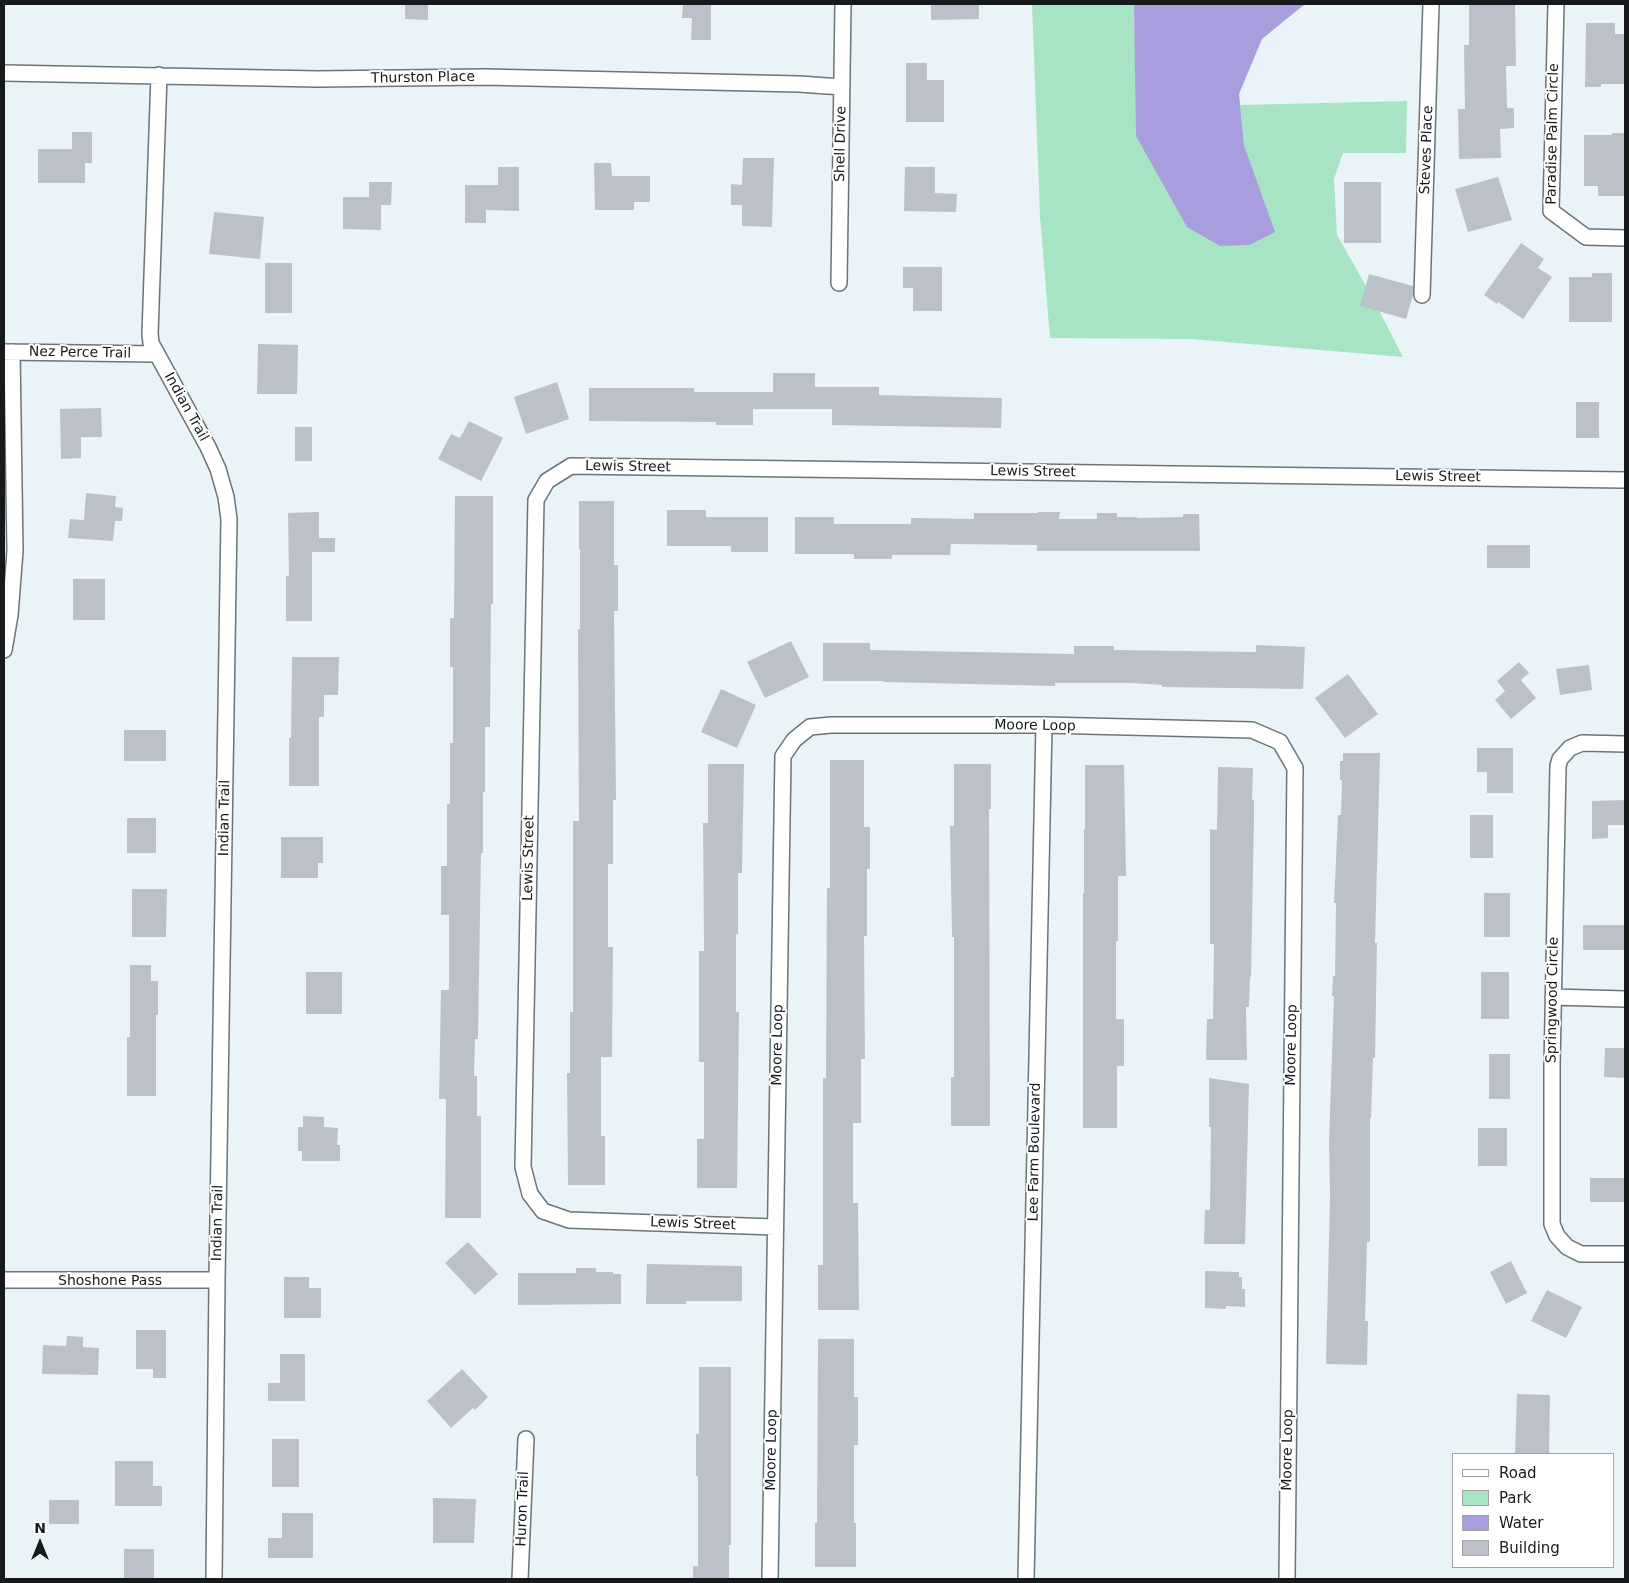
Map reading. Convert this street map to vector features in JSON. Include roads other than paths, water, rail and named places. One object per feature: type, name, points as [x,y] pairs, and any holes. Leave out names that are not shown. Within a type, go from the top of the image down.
[{"type":"street","name":"Shell Drive","points":[[839,283],[843,4]]},
{"type":"street","name":"Steves Place","points":[[1422,296],[1431,4]]},
{"type":"street","name":"Paradise Palm Circle","points":[[1556,4],[1551,210],[1586,237],[1625,238]]},
{"type":"street","name":"Thurston Place","points":[[4,73],[318,79],[484,77],[799,84],[842,87]]},
{"type":"street","name":"Indian Trail","points":[[159,76],[151,343],[218,469],[226,497],[229,519],[214,1579]]},
{"type":"street","name":"Nez Perce Trail","points":[[8,352],[157,354]]},
{"type":"street","points":[[4,650],[10,615],[15,552],[8,352]]},
{"type":"street","name":"Lewis Street","points":[[775,1227],[569,1220],[543,1211],[530,1194],[523,1166],[536,500],[547,481],[571,466],[1625,480]]},
{"type":"street","name":"Moore Loop","points":[[770,1579],[782,756],[794,740],[810,727],[831,725],[1044,725],[1252,730],[1280,742],[1295,768],[1287,1579]]},
{"type":"street","name":"Lee Farm Boulevard","points":[[1026,1579],[1044,725]]},
{"type":"street","name":"Springwood Circle","points":[[1625,744],[1582,743],[1570,748],[1560,758],[1558,766],[1553,997],[1552,1224],[1557,1236],[1567,1247],[1581,1254],[1625,1254]]},
{"type":"street","points":[[1553,997],[1625,999]]},
{"type":"street","name":"Shoshone Pass","points":[[4,1280],[217,1280]]},
{"type":"street","name":"Huron Trail","points":[[520,1579],[526,1439]]},
{"type":"water","points":[[1134,4],[1305,4],[1262,39],[1239,94],[1244,145],[1275,232],[1249,245],[1220,246],[1187,227],[1136,136]]}]
